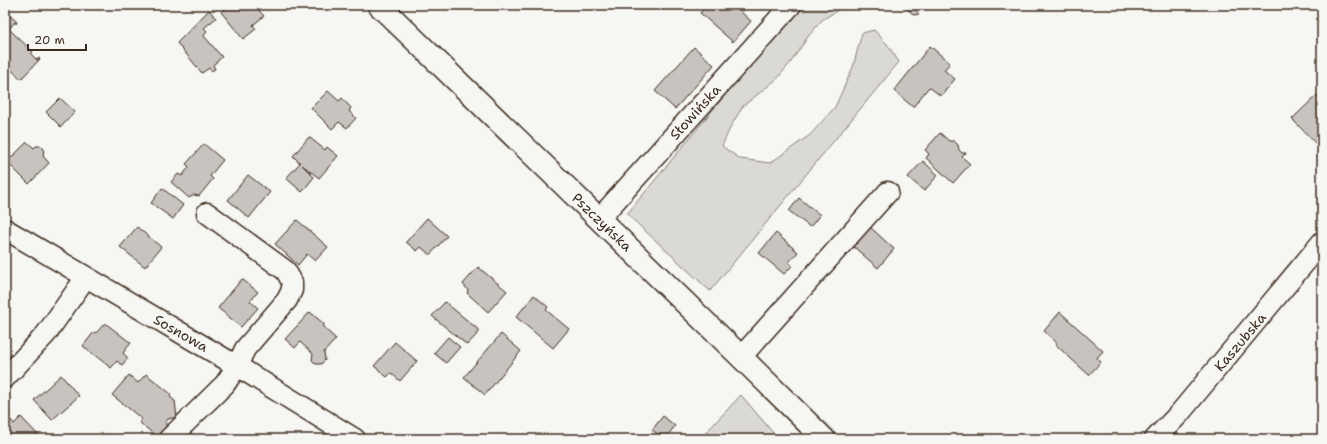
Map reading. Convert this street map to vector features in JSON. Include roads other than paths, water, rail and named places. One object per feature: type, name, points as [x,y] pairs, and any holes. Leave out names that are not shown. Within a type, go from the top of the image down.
[{"type":"main road","name":"Pszczyńska","points":[[379,5],[824,439]]},
{"type":"street","name":"Słowińska","points":[[599,219],[791,5]]},
{"type":"street","points":[[741,357],[888,192]]},
{"type":"street","points":[[169,439],[225,384],[237,366],[245,349],[287,300],[292,290],[292,282],[286,271],[207,213]]},
{"type":"street","name":"Sosnowa","points":[[5,229],[237,366],[355,439]]},
{"type":"street","name":"Kaszubska","points":[[1155,439],[1184,409],[1322,242]]},
{"type":"street","points":[[5,378],[46,334],[86,278]]}]
